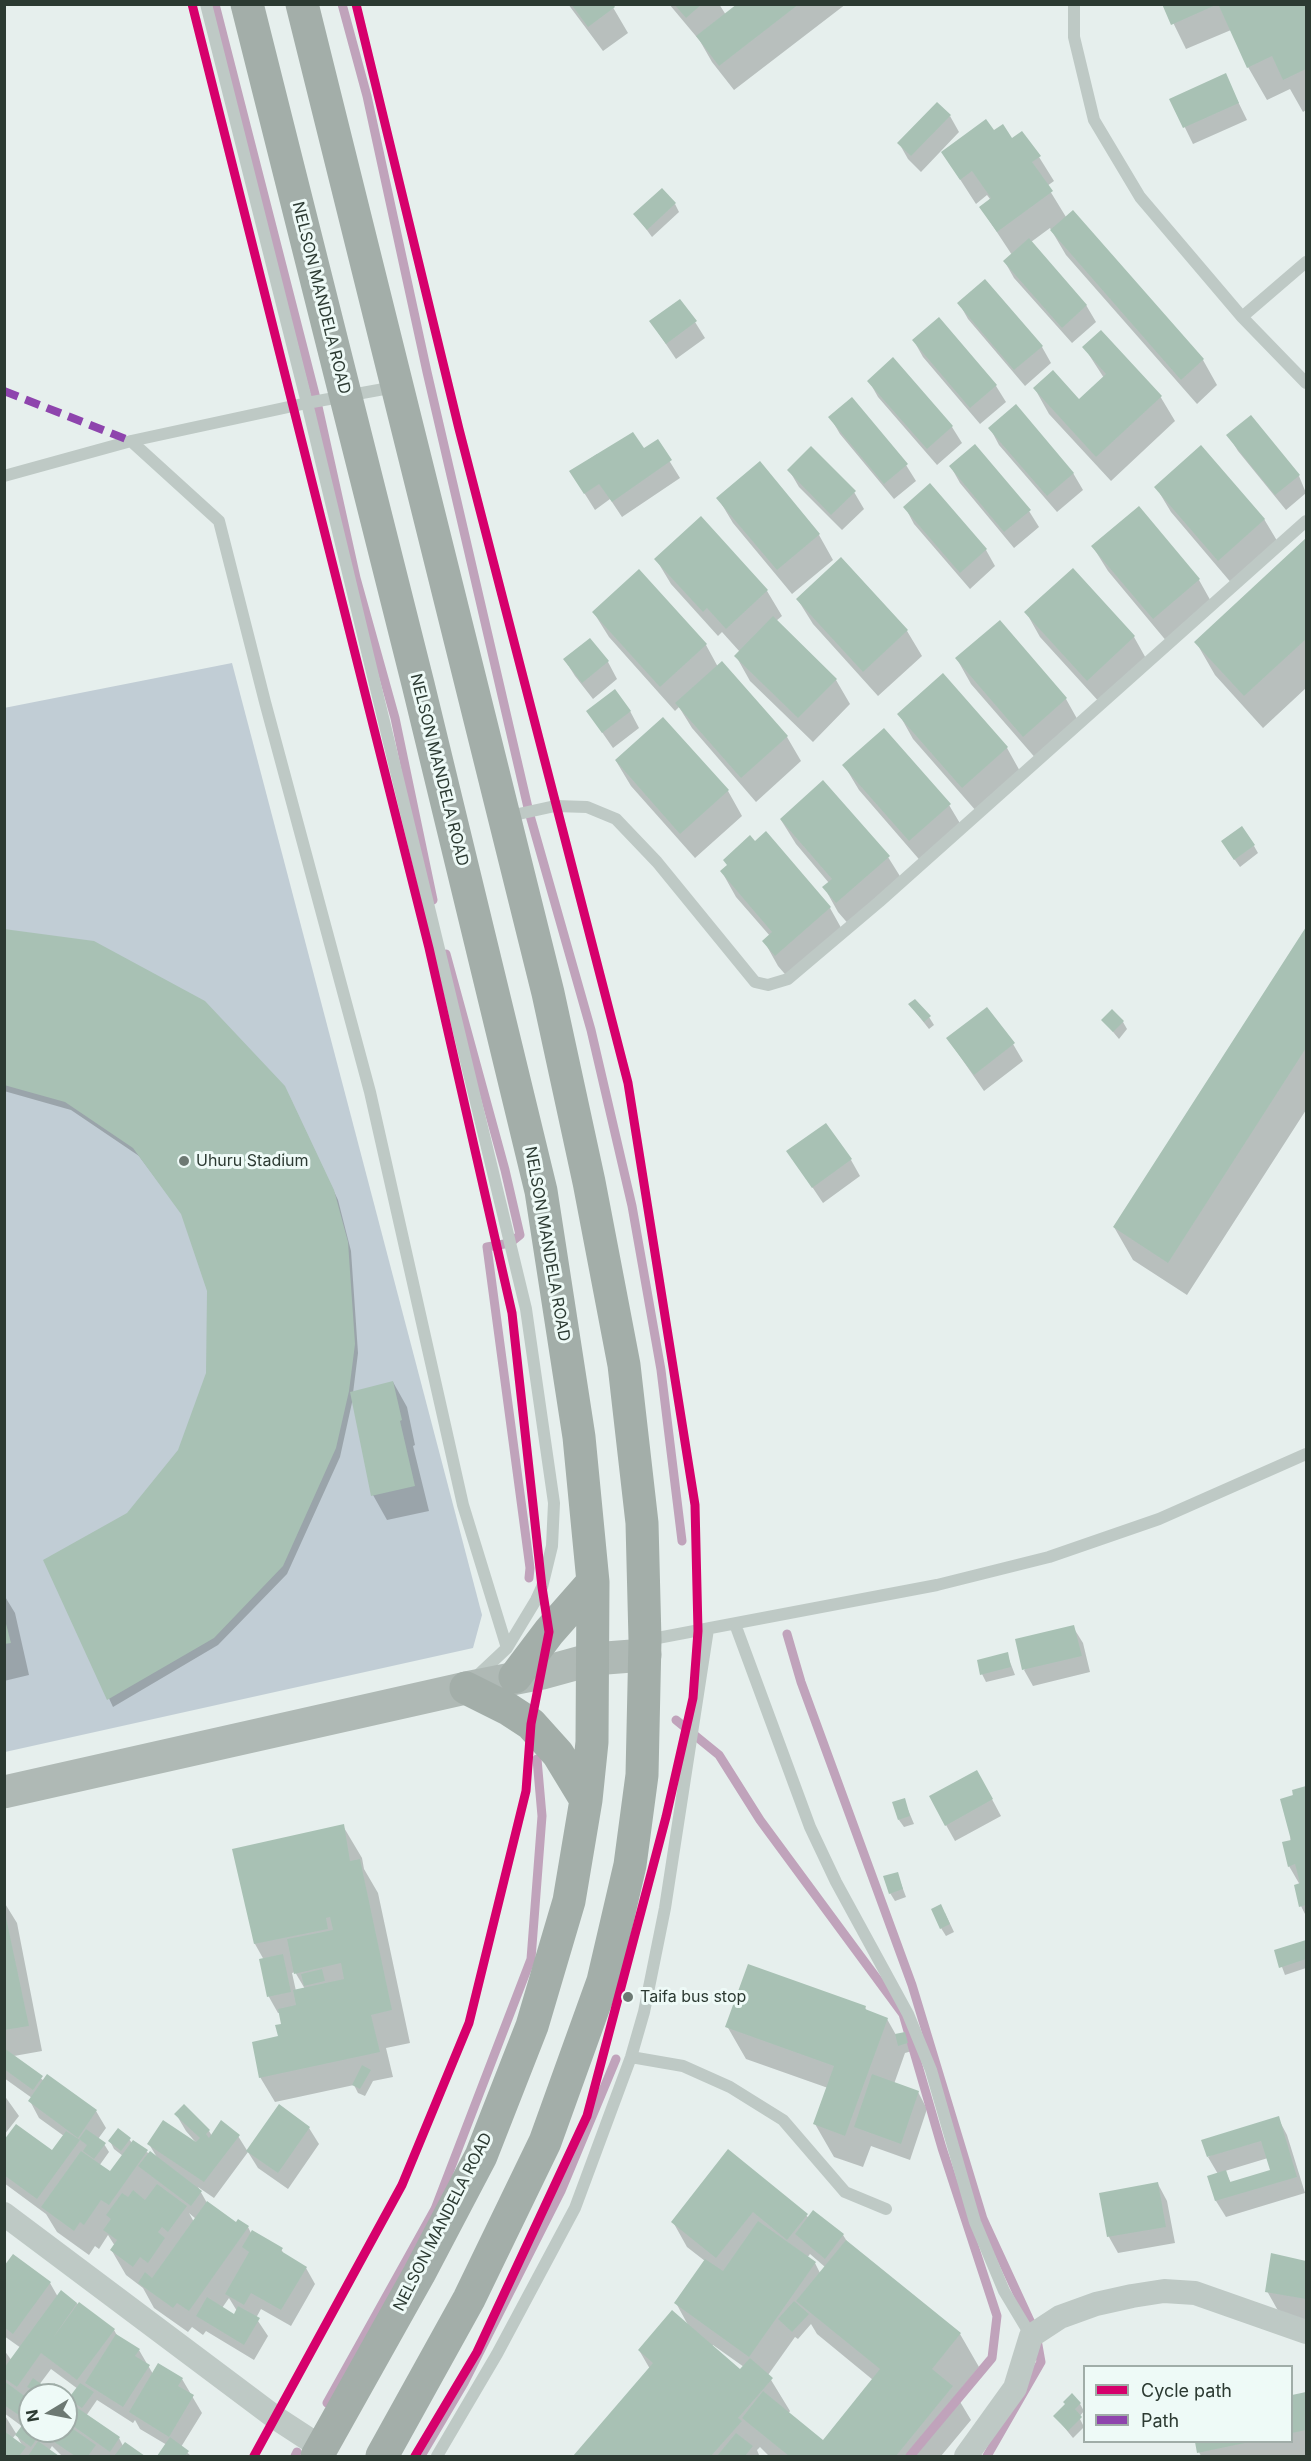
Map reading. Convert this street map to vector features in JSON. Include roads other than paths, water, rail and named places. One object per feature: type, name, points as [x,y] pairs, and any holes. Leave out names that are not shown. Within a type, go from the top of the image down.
[{"type":"main road","name":"NELSON MANDELA ROAD","points":[[247,4],[346,396],[541,1191],[579,1437],[593,1582],[592,1742],[586,1800],[569,1901],[532,2026],[481,2156],[419,2274],[319,2452]]},
{"type":"main road","points":[[302,4],[548,993],[589,1182],[624,1365],[642,1522],[645,1647],[642,1775],[630,1865],[603,1981],[545,2142],[469,2299],[382,2457]]},
{"type":"main road","points":[[511,1663],[549,1632],[593,1582]]},
{"type":"main road","points":[[466,1688],[508,1709],[531,1724],[558,1754],[586,1800]]},
{"type":"street","points":[[4,1792],[466,1688],[511,1663],[542,1673],[645,1647]]},
{"type":"street","points":[[4,2214],[319,2452]]},
{"type":"street","points":[[966,2457],[1015,2388],[1029,2342],[1060,2317],[1096,2304],[1164,2291],[1195,2293],[1306,2332]]},
{"type":"lane","points":[[206,4],[306,403],[526,1309],[554,1503],[552,1546],[542,1587],[511,1663]]},
{"type":"lane","points":[[1074,4],[1074,37],[1094,120],[1140,197],[1242,317],[1306,383]]},
{"type":"lane","points":[[1242,317],[1306,262]]},
{"type":"lane","points":[[4,476],[131,441],[397,386]]},
{"type":"lane","points":[[131,441],[219,521],[268,714],[370,1092],[463,1505],[511,1663]]},
{"type":"lane","points":[[505,817],[555,806],[587,807],[616,819],[657,862],[755,981],[768,985],[788,979],[879,902],[1306,521]]},
{"type":"lane","points":[[645,1647],[708,1629],[937,1585],[1049,1557],[1159,1520],[1306,1454]]},
{"type":"lane","points":[[735,1624],[810,1827],[836,1882],[908,2014],[931,2070],[975,2222],[1004,2291],[1029,2342]]},
{"type":"lane","points":[[437,2457],[497,2354],[575,2208],[632,2057],[665,1908],[708,1629]]},
{"type":"lane","points":[[632,2057],[683,2066],[730,2087],[783,2120],[844,2192],[886,2209]]},
{"type":"waterway","points":[[215,4],[317,402],[356,578],[395,718],[433,900]]},
{"type":"waterway","points":[[342,4],[367,96],[427,372],[529,812],[591,1030],[632,1206],[661,1370],[682,1541]]},
{"type":"waterway","points":[[446,954],[505,1170],[520,1235],[510,1243],[487,1247],[530,1568],[529,1578]]},
{"type":"waterway","points":[[787,1634],[801,1682],[912,1985],[983,2219],[1036,2334],[1041,2362],[987,2456]]},
{"type":"waterway","points":[[676,1720],[719,1755],[760,1820],[903,2014],[942,2148],[997,2316],[992,2358],[910,2456]]},
{"type":"waterway","points":[[327,2403],[435,2209],[531,1959],[542,1816],[537,1759]]},
{"type":"waterway","points":[[421,2456],[464,2383],[561,2191],[616,2059]]},
{"type":"waterway","points":[[295,2456],[297,2452]]},
{"type":"place","name":"Uhuru Stadium","points":[[184,1161]]},
{"type":"place","name":"Taifa bus stop","points":[[628,1997]]}]
